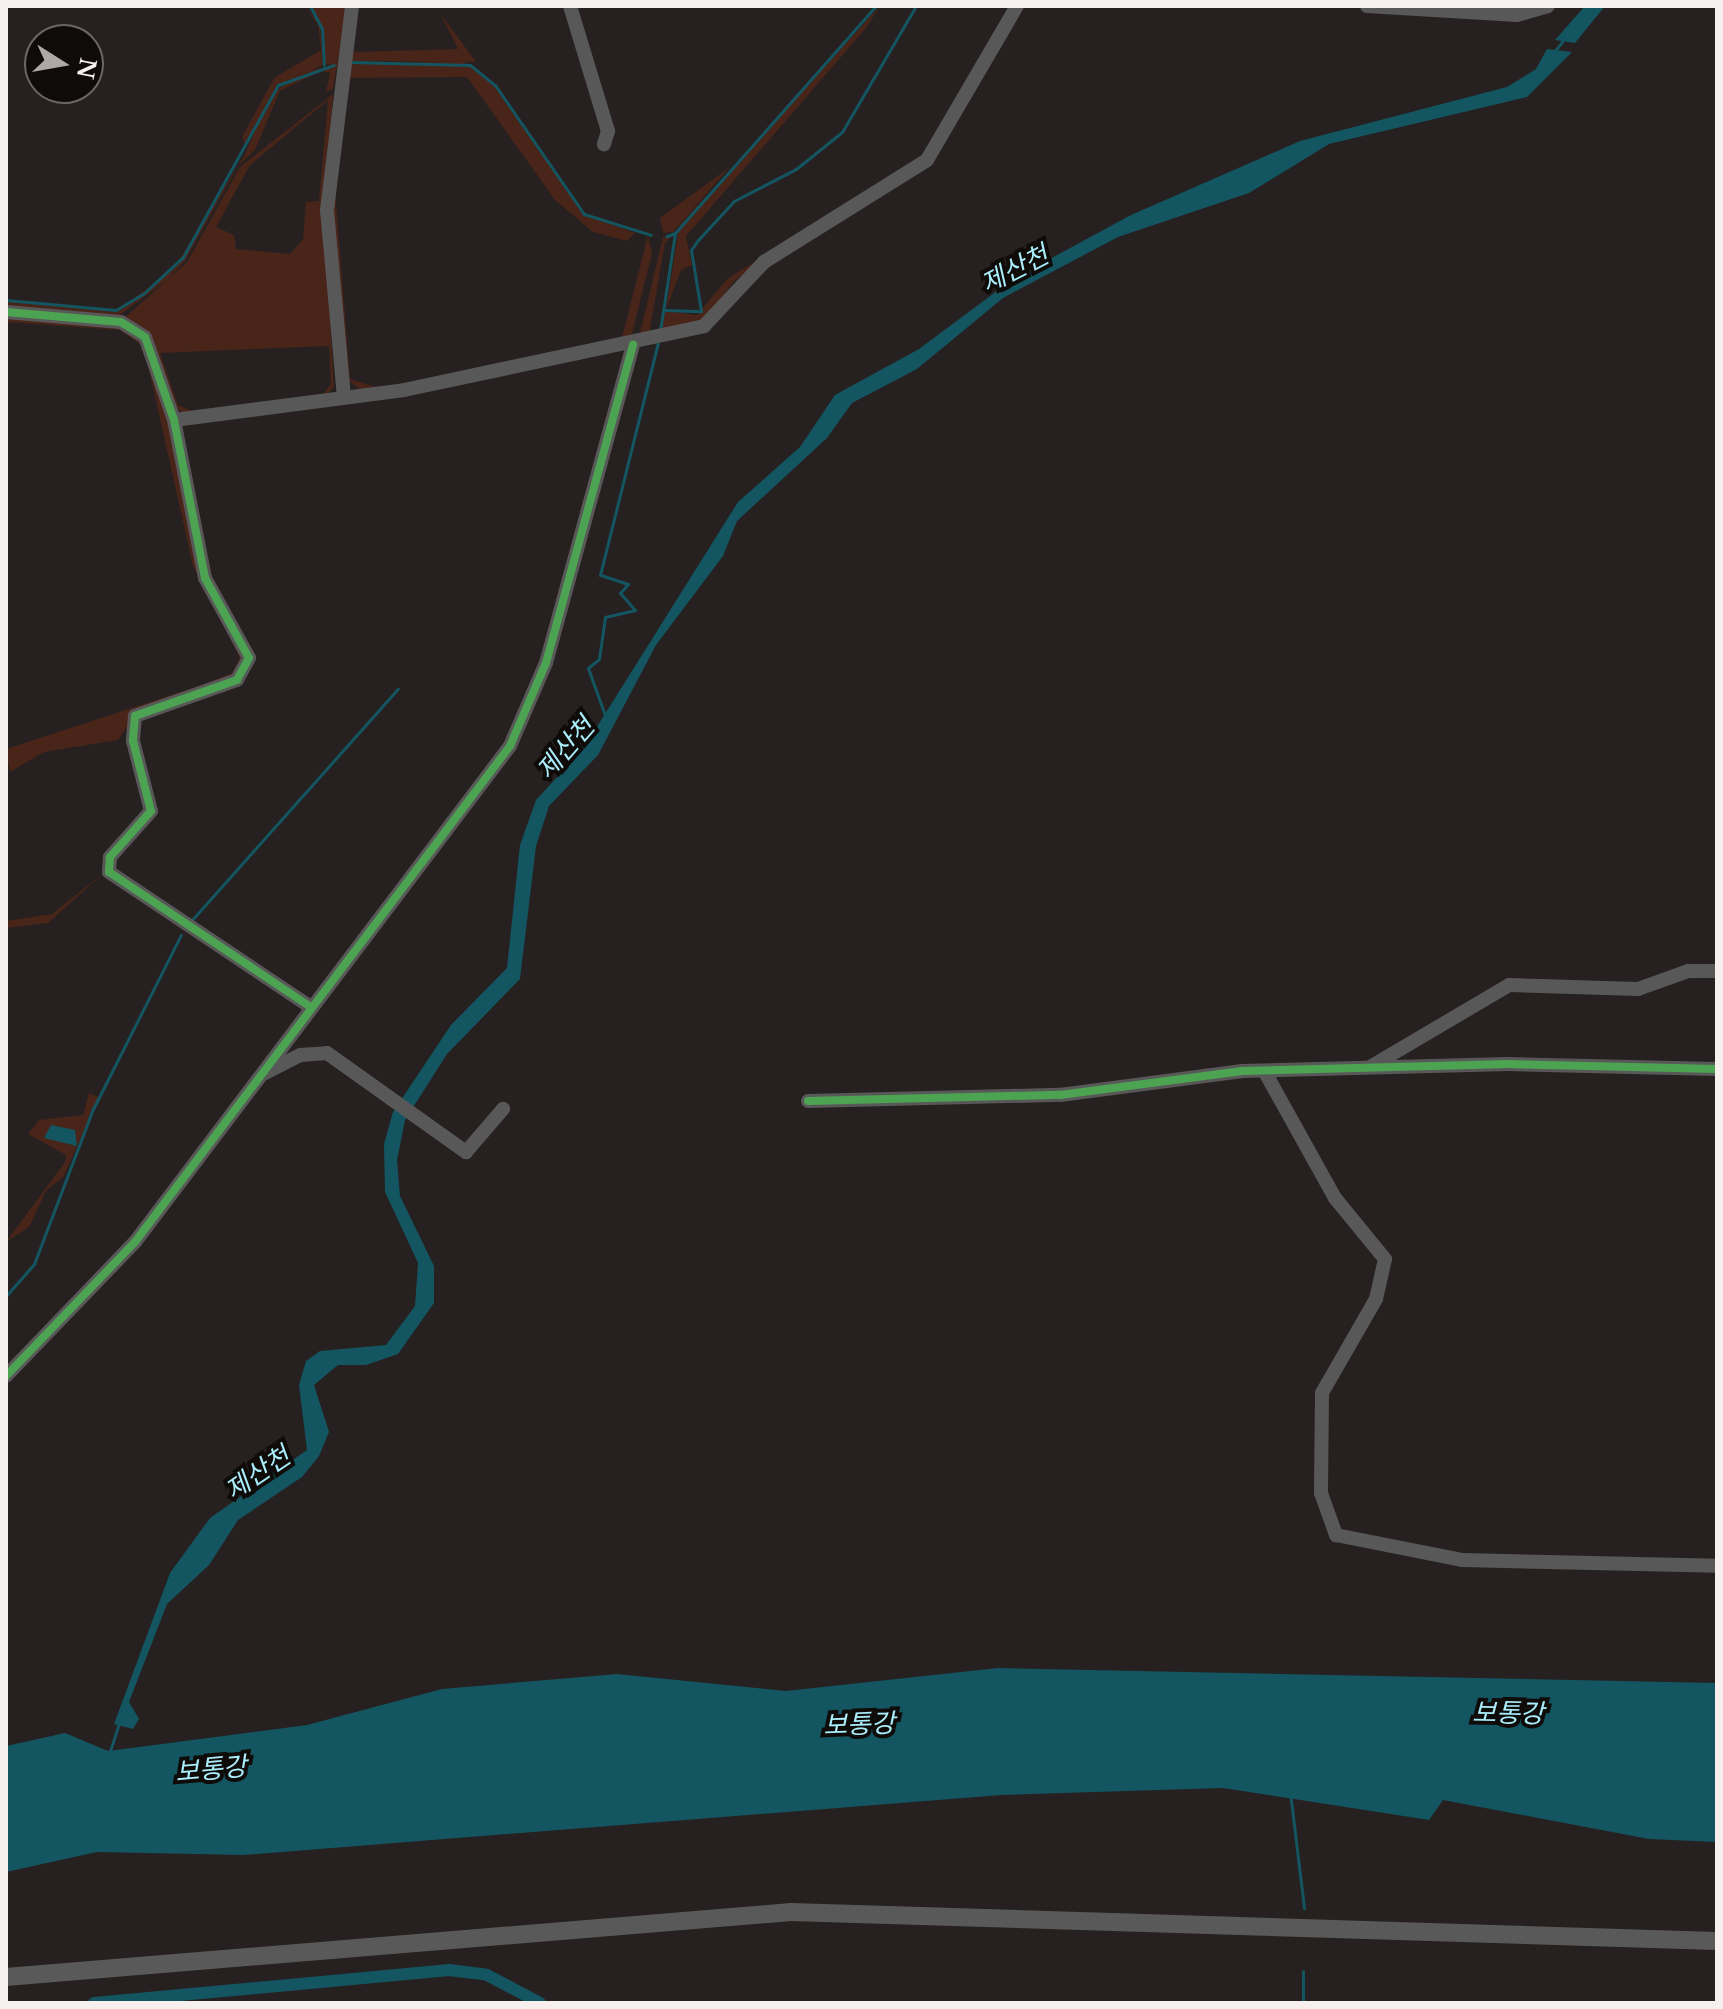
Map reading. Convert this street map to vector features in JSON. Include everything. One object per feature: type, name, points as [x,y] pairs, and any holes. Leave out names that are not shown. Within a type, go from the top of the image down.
[{"type":"main road","points":[[6,1977],[791,1912],[1717,1941]]},
{"type":"street","points":[[344,397],[327,210],[352,6]]},
{"type":"street","points":[[570,6],[608,131],[604,144]]},
{"type":"street","points":[[174,420],[344,397],[633,345],[704,326],[764,262],[916,170],[962,106],[1017,6]]},
{"type":"street","points":[[1367,6],[1517,15],[1548,6]]},
{"type":"street","points":[[6,312],[108,320],[139,329],[174,420],[203,570],[249,665],[237,680],[135,716],[133,741],[151,811],[110,857],[109,872],[312,1008]]},
{"type":"street","points":[[6,1376],[135,1242],[510,746],[546,663],[633,345]]},
{"type":"street","points":[[1370,1067],[1509,985],[1638,989],[1688,971],[1717,971]]},
{"type":"street","points":[[256,1078],[300,1055],[327,1053],[466,1152],[503,1109]]},
{"type":"street","points":[[808,1101],[1041,1096],[1156,1087],[1232,1071],[1266,1074],[1370,1067],[1717,1069]]},
{"type":"street","points":[[1266,1074],[1335,1198],[1385,1259],[1376,1299],[1322,1393],[1321,1493],[1336,1535],[1462,1560],[1717,1566]]},
{"type":"shaded area","points":[[305,6],[320,24],[323,65],[278,85],[246,147],[242,137],[274,78],[321,50],[318,25]]},
{"type":"shaded area","points":[[311,6],[347,6],[333,89],[326,92],[330,73],[321,71],[280,91],[255,150],[238,166],[185,261],[167,280],[116,318],[6,309],[6,301],[116,311],[173,270],[245,154],[270,96],[299,73],[334,65],[325,64],[323,29]]},
{"type":"shaded area","points":[[357,6],[353,52],[458,49],[440,13],[476,62],[348,61]]},
{"type":"shaded area","points":[[880,6],[866,28],[686,236],[692,265],[681,270],[666,310],[679,226]]},
{"type":"shaded area","points":[[463,61],[494,85],[583,214],[635,233],[627,241],[593,232],[555,200],[467,77],[348,78],[334,178],[350,379],[382,389],[622,338],[648,235],[652,253],[632,334],[604,347],[365,393],[346,379],[331,223],[332,154],[347,64]]},
{"type":"shaded area","points":[[333,94],[324,224],[334,386],[326,397],[186,415],[175,407],[160,365],[122,320],[187,262],[240,167]],"holes":[[[328,100],[319,201],[306,202],[303,239],[290,254],[236,249],[234,235],[216,227],[250,165]],[[329,346],[331,384],[322,395],[195,412],[178,405],[160,353]]]},
{"type":"shaded area","points":[[924,159],[783,245],[734,281],[705,319],[660,333],[665,311],[697,315],[728,278]]},
{"type":"shaded area","points":[[730,167],[673,232],[663,233],[660,218]]},
{"type":"shaded area","points":[[674,234],[665,243],[649,335],[640,333],[663,237]]},
{"type":"shaded area","points":[[6,316],[111,323],[141,335],[170,421],[198,565],[247,664],[237,679],[134,716],[118,740],[44,752],[10,772],[6,749],[202,685],[232,673],[240,658],[193,566],[144,347],[120,330],[6,322]]},
{"type":"shaded area","points":[[105,872],[48,923],[6,928],[6,921],[52,914]]},
{"type":"shaded area","points":[[89,1093],[99,1097],[64,1176],[46,1191],[29,1227],[6,1242],[65,1162],[66,1155],[28,1134],[39,1120],[83,1115]]},
{"type":"water","points":[[1585,6],[1605,6],[1575,43],[1555,40]]},
{"type":"water","points":[[1547,49],[1572,52],[1527,97],[1329,144],[1249,193],[1118,237],[1003,298],[917,369],[852,403],[827,438],[737,521],[723,556],[656,645],[598,755],[549,806],[536,846],[520,979],[447,1054],[405,1120],[397,1160],[400,1196],[434,1266],[434,1303],[398,1354],[366,1365],[338,1365],[314,1385],[329,1432],[319,1456],[302,1477],[238,1520],[209,1565],[167,1604],[129,1702],[139,1719],[133,1729],[114,1724],[170,1573],[210,1518],[307,1450],[299,1385],[306,1361],[320,1351],[386,1345],[415,1306],[418,1263],[385,1192],[384,1144],[393,1112],[451,1025],[507,968],[520,845],[536,800],[583,749],[738,502],[800,447],[835,395],[919,349],[1013,279],[1131,215],[1300,141],[1507,87],[1536,69]]},
{"type":"water","points":[[51,1125],[75,1130],[77,1146],[44,1138]]},
{"type":"water","name":"보통강","points":[[998,1668],[1717,1683],[1717,1842],[1649,1839],[1443,1800],[1429,1820],[1223,1788],[1001,1795],[243,1855],[97,1852],[6,1872],[6,1746],[65,1733],[108,1751],[307,1725],[442,1689],[617,1674],[786,1691]]},
{"type":"waterway","points":[[310,6],[322,29],[324,65]]},
{"type":"waterway","points":[[675,233],[876,6]]},
{"type":"waterway","points":[[665,310],[701,311],[691,250],[698,240],[734,201],[796,169],[842,132],[916,6]]},
{"type":"waterway","name":"제산천","points":[[1554,52],[1564,39]]},
{"type":"waterway","points":[[351,62],[470,65],[495,85],[584,214],[651,235]]},
{"type":"waterway","points":[[6,300],[116,310],[143,294],[183,257],[278,85],[334,65]]},
{"type":"waterway","points":[[660,331],[675,233],[667,236]]},
{"type":"waterway","points":[[606,718],[588,668],[599,659],[605,617],[635,610],[620,593],[628,584],[600,575],[658,343]]},
{"type":"waterway","points":[[191,921],[398,689]]},
{"type":"waterway","points":[[6,1296],[34,1264],[93,1109],[181,935]]},
{"type":"waterway","name":"제산천","points":[[109,1754],[119,1723]]},
{"type":"waterway","points":[[1290,1792],[1304,1908]]},
{"type":"waterway","points":[[94,2003],[449,1970],[487,1975],[540,2003]]},
{"type":"waterway","points":[[1303,1971],[1303,2003]]},
{"type":"cycle path","points":[[6,312],[121,322],[145,337],[174,420],[205,578],[249,658],[237,680],[135,716],[133,741],[151,811],[110,857],[109,872],[312,1008]]},
{"type":"cycle path","points":[[6,1376],[135,1242],[510,746],[546,663],[633,345]]},
{"type":"cycle path","points":[[808,1101],[1060,1095],[1242,1071],[1508,1064],[1717,1069]]}]
